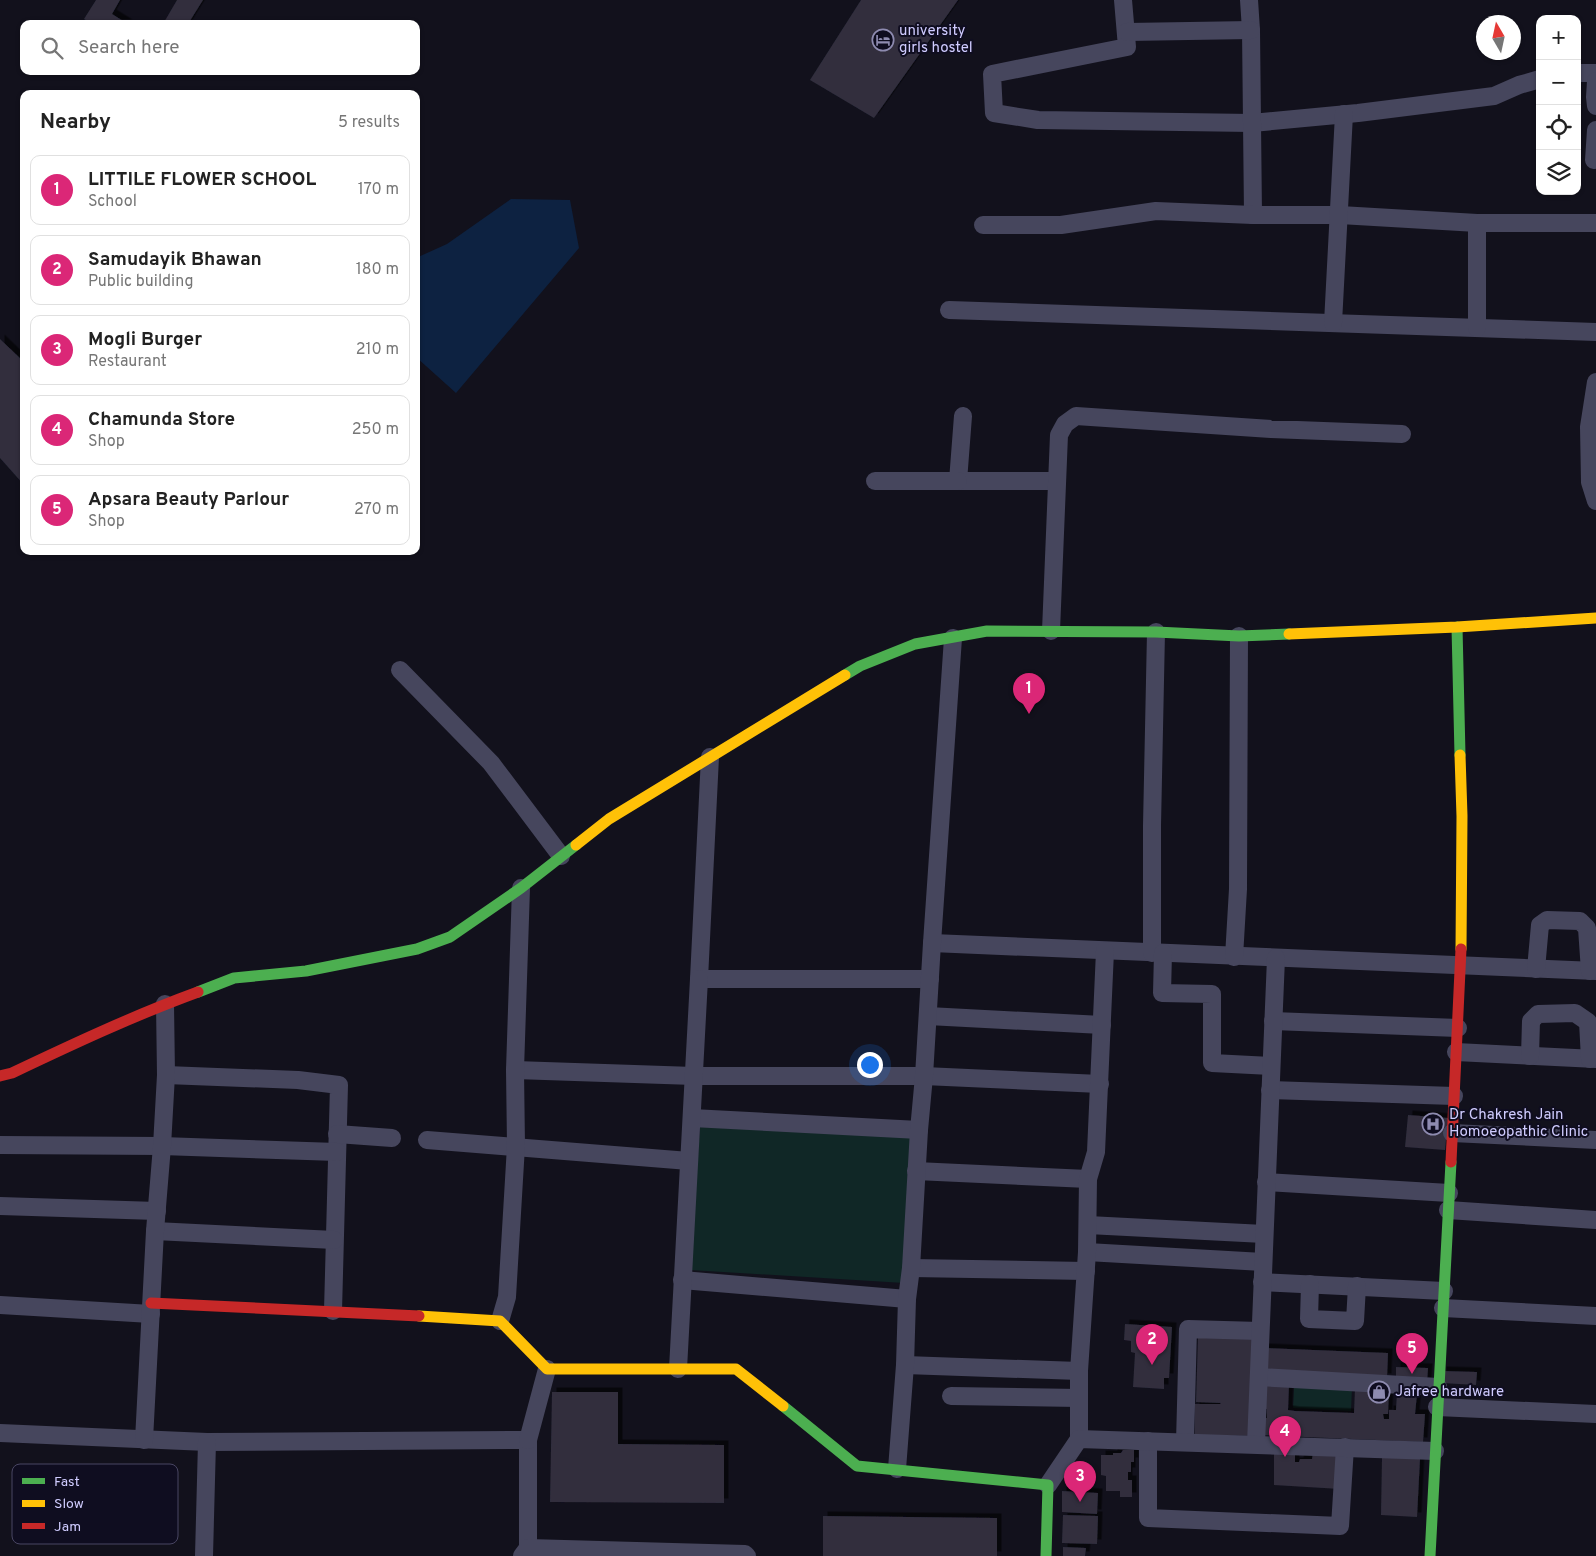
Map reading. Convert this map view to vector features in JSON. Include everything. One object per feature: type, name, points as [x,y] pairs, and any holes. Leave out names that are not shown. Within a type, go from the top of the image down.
[{"type":"street","points":[[1123,0],[1128,47],[992,74],[994,113],[1038,120],[1252,122],[1344,114],[1494,96],[1536,80]]},
{"type":"street","points":[[1249,0],[1253,215]]},
{"type":"street","points":[[1127,32],[1251,30]]},
{"type":"street","points":[[1581,73],[1596,73]]},
{"type":"street","points":[[1596,81],[1594,97],[1596,106]]},
{"type":"street","points":[[1333,323],[1344,114]]},
{"type":"street","points":[[1594,160],[1596,130]]},
{"type":"street","points":[[983,225],[1061,225],[1156,212],[1340,215],[1477,223],[1596,223]]},
{"type":"street","points":[[1477,223],[1477,328]]},
{"type":"street","points":[[949,310],[1596,332]]},
{"type":"street","points":[[1596,382],[1589,428],[1590,482],[1596,500]]},
{"type":"street","points":[[958,481],[963,416]]},
{"type":"street","points":[[1051,631],[1059,435],[1065,424],[1076,416],[1271,429],[1402,434]]},
{"type":"street","points":[[875,481],[1056,481]]},
{"type":"street","points":[[0,1076],[12,1074],[87,1038],[165,1004],[234,978],[306,971],[417,949],[450,937],[521,888],[609,819],[860,666],[915,644],[987,632],[1156,632],[1239,636],[1457,627],[1596,618]]},
{"type":"street","points":[[1430,1556],[1461,966],[1462,816],[1457,627]]},
{"type":"street","points":[[1156,632],[1152,826],[1158,953],[1162,993],[1212,994],[1212,1063],[1271,1066]]},
{"type":"street","points":[[1234,956],[1238,888],[1239,636]]},
{"type":"street","points":[[897,1469],[953,638]]},
{"type":"street","points":[[400,670],[491,763],[561,856]]},
{"type":"street","points":[[678,1369],[710,757]]},
{"type":"street","points":[[500,1321],[507,1296],[516,1146],[515,1070],[521,888]]},
{"type":"street","points":[[932,944],[1461,966],[1536,969],[1593,971],[1587,928],[1580,921],[1547,920],[1540,925],[1536,969]]},
{"type":"street","points":[[1046,1556],[1048,1485],[1079,1439],[1079,1371],[1087,1252],[1088,1179],[1096,1152],[1105,951]]},
{"type":"street","points":[[1256,1444],[1276,958]]},
{"type":"street","points":[[699,979],[930,979]]},
{"type":"street","points":[[144,1440],[155,1231],[166,1075],[165,1004]]},
{"type":"street","points":[[1456,1052],[1530,1056],[1593,1059],[1588,1022],[1575,1013],[1538,1014],[1531,1021],[1530,1056]]},
{"type":"street","points":[[928,1016],[1102,1025]]},
{"type":"street","points":[[1273,1021],[1458,1028]]},
{"type":"street","points":[[515,1070],[694,1076],[924,1076],[1100,1084]]},
{"type":"street","points":[[166,1075],[298,1080],[339,1085],[333,1311]]},
{"type":"street","points":[[1270,1090],[1454,1096]]},
{"type":"street","points":[[692,1118],[919,1130]]},
{"type":"street","points":[[1452,1133],[1596,1140]]},
{"type":"street","points":[[337,1134],[392,1138]]},
{"type":"street","points":[[427,1140],[689,1161]]},
{"type":"street","points":[[0,1145],[162,1146],[336,1152]]},
{"type":"street","points":[[916,1171],[1088,1179]]},
{"type":"street","points":[[1266,1182],[1596,1220]]},
{"type":"street","points":[[0,1206],[157,1211]]},
{"type":"street","points":[[1088,1225],[1264,1234]]},
{"type":"street","points":[[155,1231],[334,1240]]},
{"type":"street","points":[[1087,1252],[1263,1262]]},
{"type":"street","points":[[910,1268],[1086,1271]]},
{"type":"street","points":[[682,1280],[907,1300]]},
{"type":"street","points":[[1262,1282],[1357,1286],[1443,1299],[1596,1316]]},
{"type":"street","points":[[1310,1284],[1309,1319],[1355,1321],[1357,1286]]},
{"type":"street","points":[[0,1305],[333,1311],[500,1321],[547,1369],[736,1369],[857,1466],[1048,1485]]},
{"type":"street","points":[[1184,1442],[1188,1329],[1260,1331]]},
{"type":"street","points":[[905,1365],[1079,1371]]},
{"type":"street","points":[[547,1369],[528,1440],[525,1552],[745,1554],[747,1556]]},
{"type":"street","points":[[1259,1377],[1438,1387]]},
{"type":"street","points":[[951,1396],[1079,1398]]},
{"type":"street","points":[[1438,1407],[1596,1414]]},
{"type":"street","points":[[0,1433],[207,1442],[528,1440]]},
{"type":"street","points":[[1079,1439],[1435,1451]]},
{"type":"street","points":[[1148,1440],[1148,1518],[1340,1526],[1345,1448]]},
{"type":"street","points":[[204,1556],[207,1442]]},
{"type":"green space","points":[[700,1127],[914,1136],[904,1283],[690,1270]]},
{"type":"green space","points":[[1294,1386],[1352,1388],[1351,1411],[1293,1408]]},
{"type":"water","points":[[511,199],[570,200],[579,248],[456,393],[420,361],[420,256],[447,244]]},
{"type":"building","points":[[96,0],[120,0],[112,14],[122,20],[84,19]]},
{"type":"building","points":[[177,0],[203,0],[190,20],[165,20]]},
{"type":"building","name":"university girls hostel","points":[[861,0],[958,0],[874,118],[810,80]]},
{"type":"building","points":[[0,339],[20,358],[20,480],[0,458]]},
{"type":"building","points":[[1408,1115],[1448,1118],[1445,1150],[1405,1147]]},
{"type":"building","points":[[1125,1324],[1172,1327],[1169,1378],[1164,1378],[1164,1389],[1133,1387],[1135,1353],[1131,1352],[1131,1341],[1124,1340]]},
{"type":"building","points":[[1198,1337],[1256,1338],[1252,1436],[1195,1435],[1195,1404],[1221,1403],[1196,1402]]},
{"type":"building","points":[[1264,1348],[1388,1353],[1387,1378],[1263,1373]]},
{"type":"building","points":[[1396,1367],[1428,1368],[1427,1382],[1396,1380]]},
{"type":"building","points":[[1442,1371],[1477,1372],[1476,1385],[1442,1383]]},
{"type":"building","points":[[1261,1383],[1289,1384],[1288,1410],[1295,1411],[1354,1413],[1355,1388],[1389,1389],[1388,1414],[1383,1414],[1384,1419],[1389,1419],[1389,1410],[1396,1410],[1397,1392],[1417,1394],[1415,1414],[1425,1414],[1423,1442],[1261,1435],[1262,1418],[1267,1418],[1267,1409],[1260,1409]]},
{"type":"building","points":[[552,1392],[618,1392],[618,1444],[724,1445],[724,1503],[550,1502]]},
{"type":"building","points":[[1123,1450],[1134,1450],[1134,1462],[1131,1462],[1131,1472],[1128,1472],[1128,1480],[1132,1480],[1132,1497],[1120,1497],[1120,1491],[1106,1491],[1106,1476],[1101,1475],[1101,1455],[1113,1455],[1113,1453],[1121,1453]]},
{"type":"building","points":[[1313,1453],[1342,1455],[1340,1489],[1274,1485],[1274,1454],[1295,1454],[1295,1462],[1299,1462],[1300,1459],[1312,1459]]},
{"type":"building","points":[[1382,1457],[1420,1458],[1417,1517],[1381,1515]]},
{"type":"building","points":[[1062,1491],[1098,1493],[1097,1514],[1062,1512]]},
{"type":"building","points":[[1063,1515],[1098,1516],[1097,1544],[1062,1543]]},
{"type":"building","points":[[823,1516],[997,1518],[997,1556],[823,1556]]},
{"type":"building","points":[[1063,1547],[1086,1548],[1085,1556],[1063,1556]]},
{"type":"traffic: fast","points":[[1457,627],[1460,755]]},
{"type":"traffic: fast","points":[[845,675],[860,666],[915,644],[987,631],[1156,632],[1239,636],[1289,634]]},
{"type":"traffic: fast","points":[[198,992],[234,978],[306,971],[417,949],[450,937],[521,888],[576,845]]},
{"type":"traffic: fast","points":[[1430,1556],[1451,1162]]},
{"type":"traffic: fast","points":[[783,1406],[857,1466],[1048,1485],[1046,1556]]},
{"type":"traffic: slow","points":[[1289,634],[1457,627],[1596,618]]},
{"type":"traffic: slow","points":[[576,845],[609,819],[845,675]]},
{"type":"traffic: slow","points":[[1460,755],[1462,816],[1461,949]]},
{"type":"traffic: slow","points":[[419,1316],[500,1321],[547,1369],[736,1369],[783,1406]]},
{"type":"traffic: jam","points":[[1451,1162],[1461,949]]},
{"type":"traffic: jam","points":[[0,1076],[12,1073],[128,1020],[198,992]]},
{"type":"traffic: jam","points":[[151,1303],[419,1316]]},
{"type":"place","name":"university girls hostel","points":[[883,40]]},
{"type":"place","name":"LITTILE FLOWER SCHOOL","points":[[1029,714]]},
{"type":"place","name":"Dr Chakresh Jain Homoeopathic Clinic","points":[[1433,1124]]},
{"type":"place","name":"Samudayik Bhawan","points":[[1152,1365]]},
{"type":"place","name":"Apsara Beauty Parlour","points":[[1412,1374]]},
{"type":"place","name":"Jafree hardware","points":[[1379,1392]]},
{"type":"place","name":"Chamunda Store","points":[[1285,1457]]},
{"type":"place","name":"Mogli Burger","points":[[1080,1502]]}]
